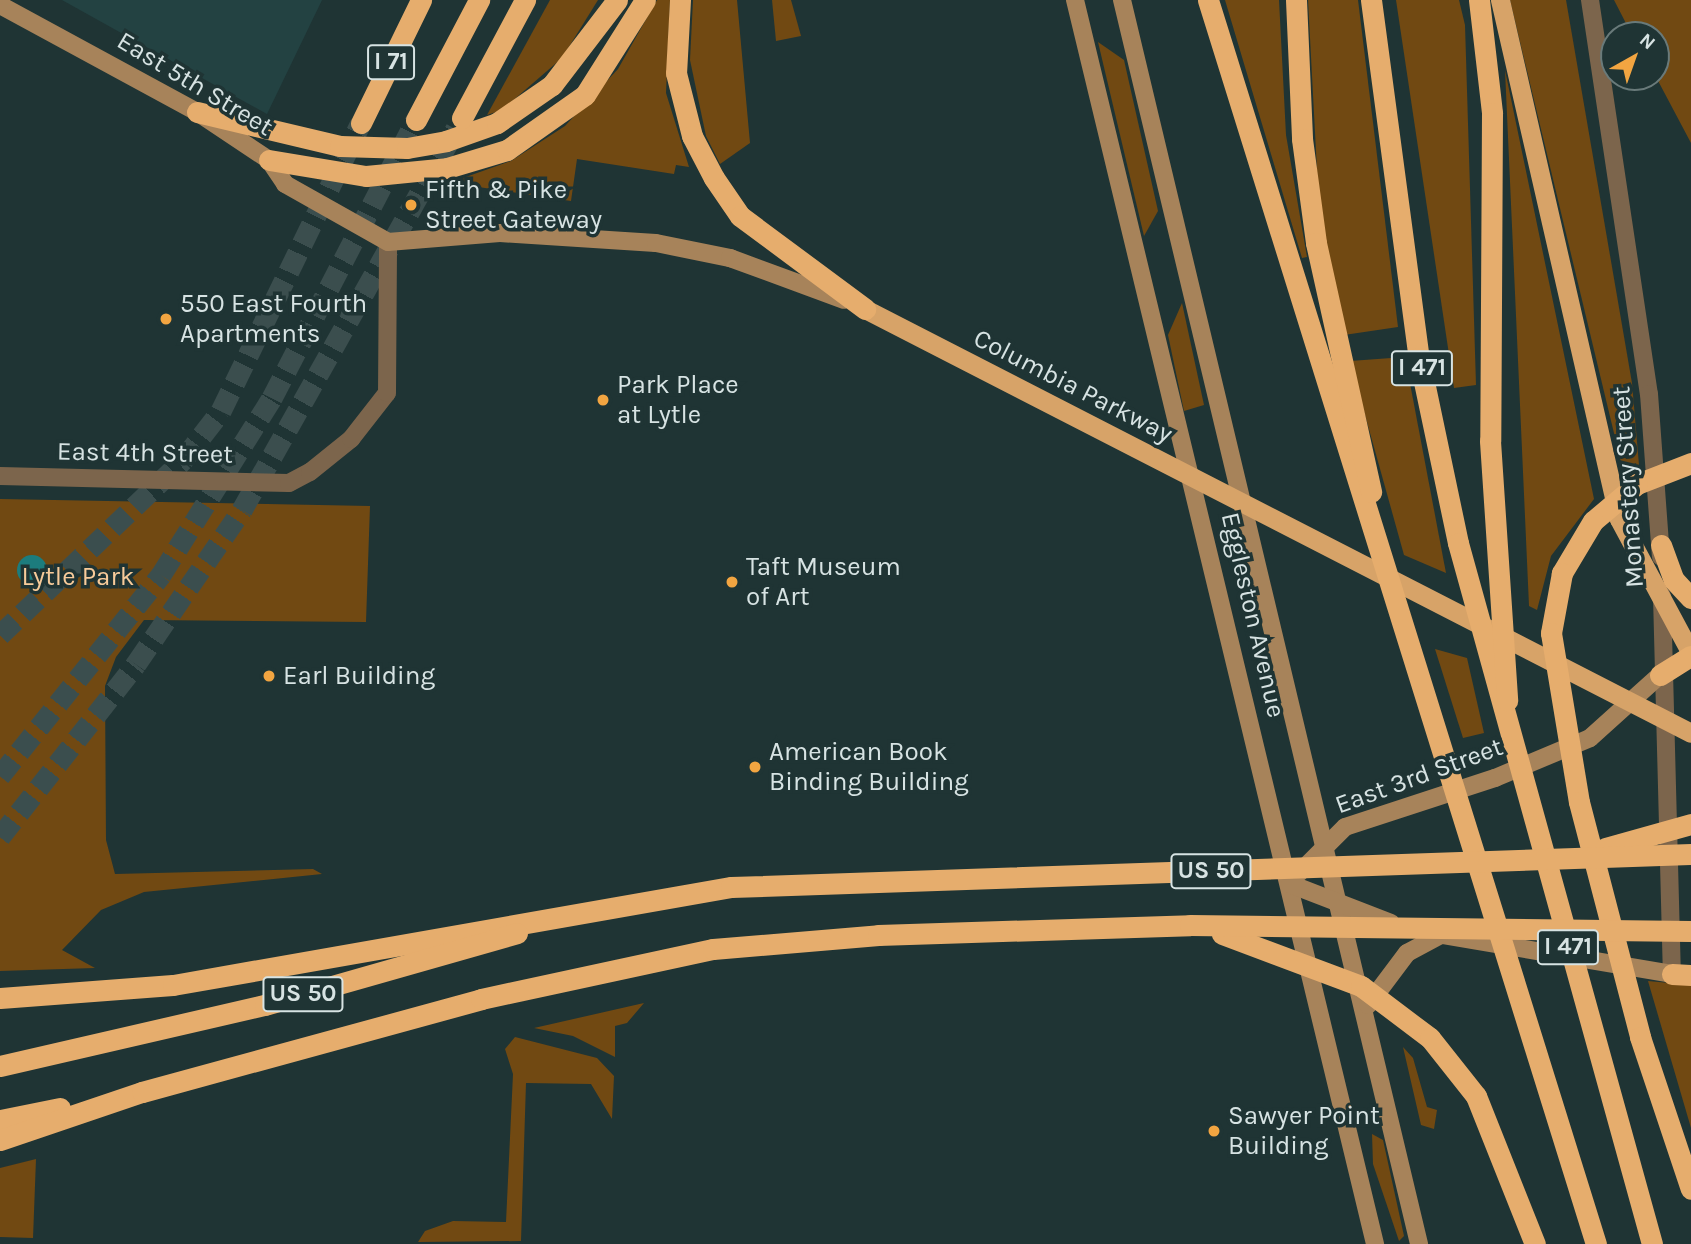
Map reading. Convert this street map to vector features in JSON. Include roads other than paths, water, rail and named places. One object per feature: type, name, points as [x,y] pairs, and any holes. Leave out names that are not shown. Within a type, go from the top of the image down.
[{"type":"highway","name":"I 71","points":[[361,123],[421,0]]},
{"type":"highway","points":[[416,120],[480,0]]},
{"type":"highway","points":[[462,118],[525,0]]},
{"type":"highway","points":[[197,112],[340,146],[407,148],[446,141],[497,122],[552,85],[617,0]]},
{"type":"highway","points":[[270,160],[377,176],[447,168],[507,150],[585,95],[645,0]]},
{"type":"highway","points":[[680,0],[676,74],[692,136],[740,216],[866,309]]},
{"type":"highway","name":"I 471","points":[[1208,0],[1395,611],[1596,1244]]},
{"type":"highway","points":[[1296,0],[1302,139],[1316,243],[1395,611]]},
{"type":"highway","name":"I 471","points":[[1371,0],[1419,358],[1458,543],[1507,730],[1653,1244]]},
{"type":"highway","points":[[1479,0],[1492,113],[1490,440],[1507,644],[1507,730]]},
{"type":"highway","points":[[1500,0],[1619,519],[1691,655],[1660,675]]},
{"type":"highway","name":"Columbia Parkway","points":[[866,309],[1691,733]]},
{"type":"highway","points":[[1691,463],[1637,484],[1592,521],[1562,573],[1551,634],[1579,802],[1640,1037],[1691,1189]]},
{"type":"highway","points":[[1661,545],[1674,580],[1691,598]]},
{"type":"highway","points":[[1586,855],[1691,824]]},
{"type":"highway","name":"US 50","points":[[0,1066],[265,1005],[603,907],[732,887],[1586,855],[1691,854]]},
{"type":"highway","points":[[0,998],[173,985],[603,907]]},
{"type":"highway","points":[[1190,925],[1263,946],[1361,986],[1430,1038],[1476,1096],[1535,1244]]},
{"type":"highway","name":"US 50","points":[[0,1120],[142,1092],[554,980],[713,949],[878,935],[1190,925],[1691,932]]},
{"type":"highway","points":[[0,1140],[142,1092]]},
{"type":"main road","name":"Eggleston Avenue","points":[[1075,0],[1375,1244]]},
{"type":"main road","name":"Eggleston Avenue","points":[[1122,0],[1325,840],[1363,1015],[1419,1244]]},
{"type":"main road","name":"East 5th Street","points":[[0,5],[197,112],[270,160],[285,184],[388,242]]},
{"type":"main road","name":"Columbia Parkway","points":[[388,242],[446,234],[604,237],[730,258],[866,309]]},
{"type":"main road","name":"East 3rd Street","points":[[1290,884],[1325,840],[1345,827],[1495,778],[1590,738],[1660,675]]},
{"type":"main road","points":[[1290,884],[1339,908],[1441,934],[1682,974]]},
{"type":"main road","points":[[1363,1015],[1407,953],[1441,934]]},
{"type":"street","name":"Monastery Street","points":[[1590,0],[1623,244],[1649,394],[1661,545],[1660,675],[1682,974]]},
{"type":"street","name":"East 4th Street","points":[[0,476],[289,483],[341,449],[387,393],[388,242]]},
{"type":"water","points":[[32,555],[42,560],[47,570],[42,580],[32,585],[22,580],[17,570],[22,560]]},
{"type":"tunnel","points":[[0,776],[161,575],[272,398],[416,120]]},
{"type":"tunnel","points":[[0,635],[183,460],[221,411],[361,123]]},
{"type":"tunnel","points":[[0,837],[136,664],[242,510],[456,129]]},
{"type":"place","name":"Fifth & Pike Street Gateway","points":[[411,205]]},
{"type":"place","name":"550 East Fourth Apartments","points":[[166,319]]},
{"type":"place","name":"Park Place at Lytle","points":[[603,400]]},
{"type":"place","name":"Taft Museum of Art","points":[[732,582]]},
{"type":"place","name":"Earl Building","points":[[269,676]]},
{"type":"place","name":"American Book Binding Building","points":[[755,767]]},
{"type":"place","name":"Sawyer Point Building","points":[[1214,1131]]},
{"type":"park label","name":"Lytle Park","points":[[78,577]]}]
